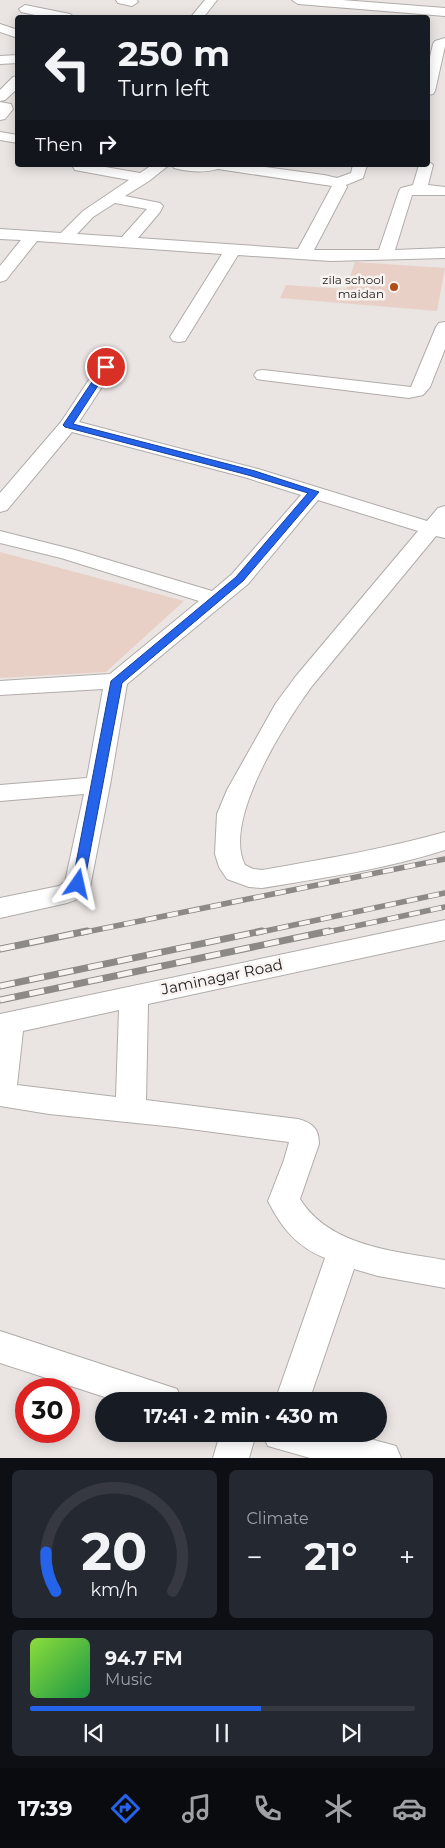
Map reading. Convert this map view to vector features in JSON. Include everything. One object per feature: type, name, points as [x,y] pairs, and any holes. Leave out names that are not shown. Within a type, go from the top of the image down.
[{"type":"street","points":[[200,15],[211,0]]},
{"type":"street","points":[[298,0],[445,12]]},
{"type":"street","points":[[338,2],[348,15]]},
{"type":"street","points":[[48,13],[64,4]]},
{"type":"street","points":[[25,9],[57,15]]},
{"type":"street","points":[[0,28],[15,33]]},
{"type":"street","points":[[430,82],[439,44],[445,42]]},
{"type":"street","points":[[0,60],[15,59]]},
{"type":"street","points":[[0,96],[15,84]]},
{"type":"street","points":[[0,106],[6,107],[0,116]]},
{"type":"street","points":[[0,136],[15,138]]},
{"type":"street","points":[[80,167],[144,178]]},
{"type":"street","points":[[64,238],[88,214],[159,167]]},
{"type":"street","points":[[196,167],[209,167]]},
{"type":"street","points":[[233,167],[324,179],[338,183],[358,175],[360,167]]},
{"type":"street","points":[[420,189],[426,167]]},
{"type":"street","points":[[303,255],[340,187],[338,183]]},
{"type":"street","points":[[385,255],[404,193],[411,189],[445,191]]},
{"type":"street","points":[[112,198],[154,206],[155,209],[126,243]]},
{"type":"street","points":[[0,234],[303,255],[445,253]]},
{"type":"street","points":[[0,277],[32,236]]},
{"type":"street","points":[[179,337],[232,251]]},
{"type":"street","points":[[264,376],[409,393],[417,391],[421,387],[445,329]]},
{"type":"street","points":[[0,506],[68,425],[106,367]]},
{"type":"street","points":[[68,425],[440,524],[284,708],[239,790],[230,814],[228,854],[232,867],[236,872],[249,878],[262,879],[351,864],[417,850],[445,841]]},
{"type":"street","points":[[0,688],[116,681],[240,579],[314,492]]},
{"type":"street","points":[[0,538],[68,554],[215,599]]},
{"type":"street","points":[[0,908],[67,894],[77,887],[98,786],[116,681]]},
{"type":"street","points":[[0,793],[98,786]]},
{"type":"street","name":"Jaminagar Road","points":[[5,1024],[445,930]]},
{"type":"street","points":[[131,1110],[134,996]]},
{"type":"street","points":[[5,1024],[1,1080],[3,1095],[298,1131],[304,1135],[305,1141],[285,1192],[284,1201],[303,1228],[320,1240],[343,1252],[445,1274]]},
{"type":"street","points":[[295,1392],[343,1252]]},
{"type":"street","points":[[0,1347],[138,1392]]},
{"type":"street","points":[[231,1458],[236,1442]]},
{"type":"street","points":[[315,1442],[383,1458]]},
{"type":"shaded area","name":"zila school maidan","points":[[355,262],[445,268],[437,311],[280,298],[286,285],[346,289]]},
{"type":"shaded area","points":[[0,552],[184,601],[106,672],[0,678]]},
{"type":"railway","points":[[81,933],[445,859]]},
{"type":"railway","points":[[256,933],[445,893]]},
{"type":"railway","points":[[323,933],[445,907]]},
{"type":"railway","points":[[0,949],[87,931]]},
{"type":"railway","points":[[0,986],[262,931]]},
{"type":"railway","points":[[0,1000],[329,931]]},
{"type":"place","name":"zila school maidan","points":[[394,287]]},
{"type":"route","points":[[78,884],[98,786],[116,681],[240,579],[314,492],[251,473],[68,425],[106,367]]}]
